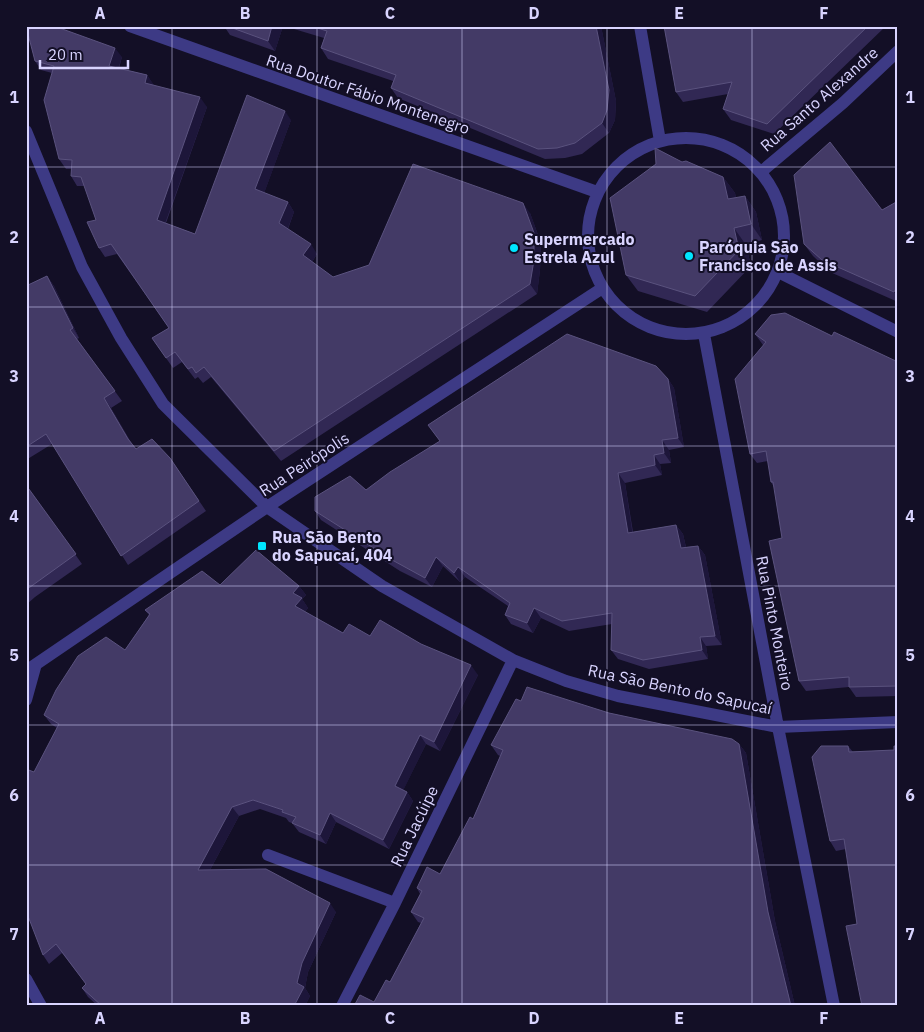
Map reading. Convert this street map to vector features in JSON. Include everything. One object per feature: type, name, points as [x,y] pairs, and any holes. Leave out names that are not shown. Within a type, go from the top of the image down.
[{"type":"street","name":"Rua Doutor Fábio Montenegro","points":[[130,26],[597,192]]},
{"type":"street","points":[[640,26],[660,141]]},
{"type":"street","name":"Rua Santo Alexandre","points":[[761,172],[842,103],[898,51]]},
{"type":"street","name":"Rua São Bento do Sapucaí","points":[[26,131],[82,267],[120,338],[163,404],[267,507],[382,586],[512,660],[566,680],[618,696],[778,727],[898,722]]},
{"type":"street","points":[[688,138],[715,142],[740,154],[761,172],[775,194],[784,220],[784,246],[778,272],[761,301],[736,322],[704,334],[675,334],[646,327],[621,311],[602,289],[589,257],[587,224],[597,192],[613,169],[635,152],[660,141],[688,138]]},
{"type":"street","points":[[778,272],[898,332]]},
{"type":"street","name":"Rua Peirópolis","points":[[31,667],[267,507],[602,289]]},
{"type":"street","name":"Rua Pinto Monteiro","points":[[704,334],[778,727],[834,1006]]},
{"type":"street","name":"Rua Jacúipe","points":[[342,1006],[395,903],[512,660]]},
{"type":"street","points":[[26,700],[31,667]]},
{"type":"street","points":[[268,855],[395,903]]},
{"type":"street","points":[[26,979],[41,1006]]},
{"type":"building","points":[[38,26],[54,26],[115,48],[109,66],[147,75],[145,83],[200,97],[157,220],[195,234],[247,95],[285,111],[255,189],[288,202],[279,223],[311,244],[303,255],[333,277],[369,265],[413,164],[523,203],[534,233],[534,260],[530,284],[274,451],[204,367],[196,373],[192,367],[188,369],[175,352],[166,358],[152,338],[169,328],[111,244],[99,248],[87,222],[96,220],[81,177],[71,176],[72,160],[59,159],[44,100],[54,66],[35,61],[27,30]]},
{"type":"building","points":[[227,26],[272,26],[268,41]]},
{"type":"building","points":[[311,26],[596,26],[609,90],[607,110],[602,123],[575,143],[557,148],[538,149],[391,88],[396,75],[321,48],[327,31]]},
{"type":"building","points":[[664,26],[868,26],[767,124],[723,109],[732,82],[676,92]]},
{"type":"building","points":[[830,142],[882,210],[898,201],[898,285],[894,292],[822,260],[804,244],[794,175]]},
{"type":"building","name":"Paróquia São Francisco de Assis","points":[[655,148],[682,162],[686,161],[723,177],[728,199],[745,196],[751,224],[734,228],[739,250],[695,296],[626,275],[610,198],[656,164]]},
{"type":"building","points":[[47,276],[73,328],[70,330],[115,391],[104,398],[128,439],[136,449],[152,439],[170,458],[199,501],[121,556],[46,434],[26,447],[26,286]]},
{"type":"building","points":[[785,313],[832,336],[834,332],[898,362],[898,686],[849,687],[849,677],[799,681],[769,541],[782,538],[773,482],[771,482],[766,451],[750,454],[735,379],[766,342],[755,334],[771,315]]},
{"type":"building","points":[[567,334],[656,366],[668,379],[678,438],[662,440],[664,453],[654,455],[655,465],[618,473],[628,533],[676,525],[681,548],[698,546],[715,636],[700,637],[702,650],[643,660],[611,650],[612,613],[562,621],[534,608],[527,623],[505,615],[510,603],[458,567],[454,573],[436,557],[425,578],[394,561],[315,511],[315,497],[350,476],[366,490],[390,472],[440,441],[428,425]]},
{"type":"building","points":[[26,485],[76,554],[26,590]]},
{"type":"building","points":[[256,550],[299,586],[293,593],[302,598],[295,606],[343,633],[349,624],[370,636],[380,620],[421,644],[471,665],[434,742],[420,735],[395,786],[407,792],[383,840],[330,813],[320,835],[292,823],[296,817],[282,812],[283,810],[253,800],[232,807],[198,870],[266,869],[330,903],[302,963],[297,983],[304,987],[294,1006],[102,1006],[82,988],[86,984],[56,944],[43,955],[26,908],[26,769],[34,772],[59,724],[44,715],[56,690],[78,656],[106,637],[125,650],[150,614],[145,610],[202,571],[220,585]]},
{"type":"building","points":[[527,687],[609,713],[732,739],[739,744],[768,912],[791,1006],[354,1006],[360,995],[374,1002],[386,980],[390,982],[424,918],[411,912],[422,891],[417,888],[427,867],[440,874],[470,817],[473,819],[503,750],[491,745],[516,699],[521,701]]},
{"type":"building","points":[[821,746],[848,746],[849,752],[894,750],[894,746],[898,746],[898,1006],[862,1006],[846,926],[857,924],[844,839],[830,841],[812,757]]},
{"type":"place","name":"Supermercado Estrela Azul","points":[[514,248]]},
{"type":"place","name":"Paróquia São Francisco de Assis","points":[[689,256]]},
{"type":"place","name":"Rua São Bento do Sapucaí, 404","points":[[262,546]]}]
